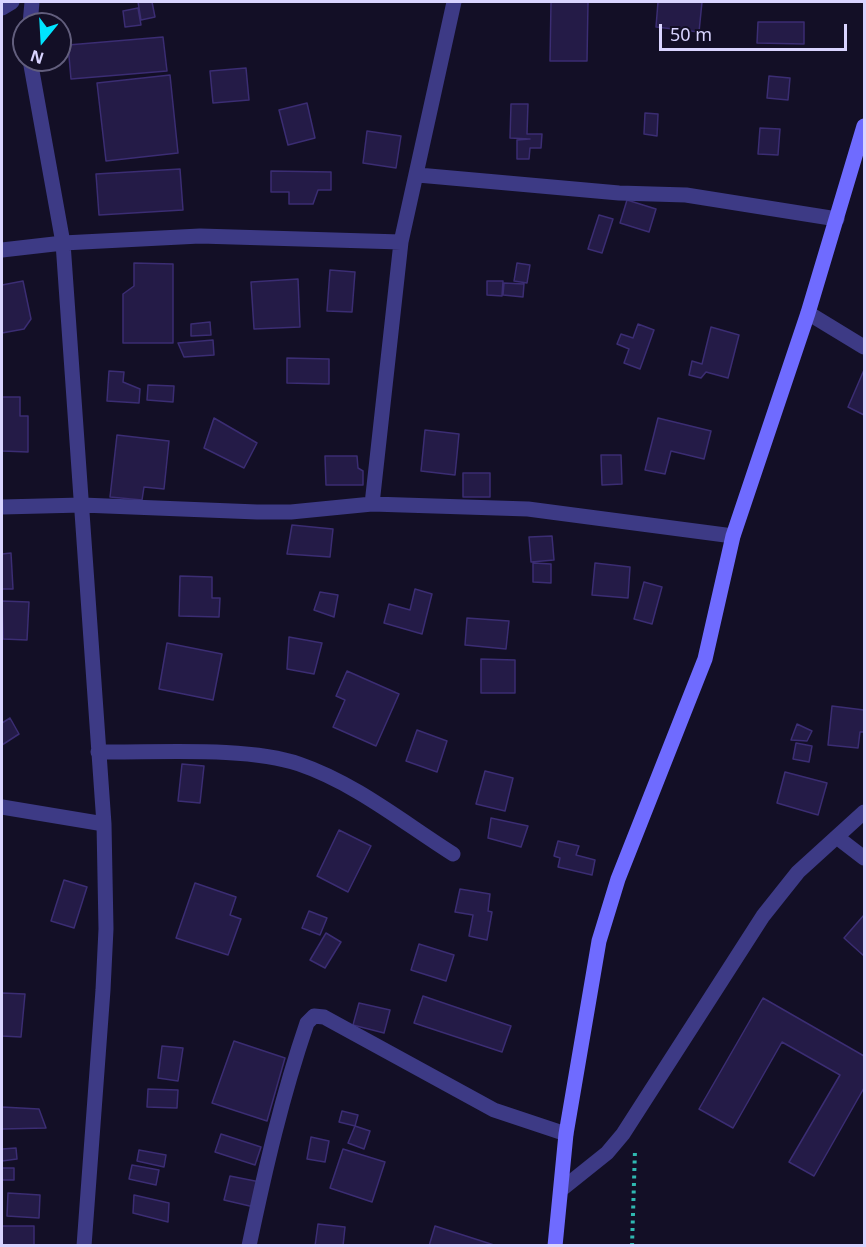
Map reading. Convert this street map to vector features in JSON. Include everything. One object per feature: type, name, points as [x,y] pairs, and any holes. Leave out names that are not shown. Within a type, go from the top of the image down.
[{"type":"main road","points":[[555,1245],[566,1134],[599,941],[618,879],[705,659],[733,536],[808,313],[864,126]]},
{"type":"street","points":[[2,8],[12,2]]},
{"type":"street","points":[[372,504],[401,242],[418,175],[454,2]]},
{"type":"street","points":[[32,72],[63,243],[104,824],[104,970],[84,1245]]},
{"type":"street","points":[[418,175],[619,193],[686,195],[837,219]]},
{"type":"street","points":[[2,250],[63,243],[200,236],[401,242]]},
{"type":"street","points":[[808,313],[864,347]]},
{"type":"street","points":[[2,507],[82,505],[291,512],[372,504],[552,511],[733,536]]},
{"type":"street","points":[[98,752],[258,755],[297,764],[339,780],[453,855]]},
{"type":"street","points":[[2,807],[104,824]]},
{"type":"street","points":[[561,1189],[607,1153],[635,1115],[763,916],[798,872],[864,812]]},
{"type":"street","points":[[838,838],[864,858]]},
{"type":"street","points":[[249,1245],[272,1134],[307,1023],[314,1016],[324,1017],[494,1110],[566,1134]]},
{"type":"path","points":[[632,1245],[635,1115]]},
{"type":"building","points":[[138,2],[152,2],[155,17],[141,20]]},
{"type":"building","points":[[551,2],[588,2],[587,61],[550,61]]},
{"type":"building","points":[[658,2],[702,2],[699,32],[656,27]]},
{"type":"building","points":[[138,8],[141,25],[125,27],[123,11]]},
{"type":"building","points":[[758,22],[804,22],[804,44],[757,43]]},
{"type":"building","points":[[163,37],[167,71],[71,79],[72,45]]},
{"type":"building","points":[[246,68],[249,100],[213,103],[210,71]]},
{"type":"building","points":[[170,75],[178,153],[106,161],[97,83]]},
{"type":"building","points":[[769,76],[790,78],[788,100],[767,98]]},
{"type":"building","points":[[307,103],[315,138],[288,145],[279,110]]},
{"type":"building","points":[[511,104],[528,104],[527,134],[542,134],[541,148],[530,148],[529,159],[517,159],[517,140],[530,139],[510,138]]},
{"type":"building","points":[[645,113],[658,114],[657,136],[644,134]]},
{"type":"building","points":[[760,128],[780,129],[778,155],[758,154]]},
{"type":"building","points":[[367,131],[401,136],[396,168],[363,163]]},
{"type":"building","points":[[180,169],[183,210],[99,215],[96,174]]},
{"type":"building","points":[[271,171],[331,172],[331,190],[318,190],[313,204],[289,204],[289,192],[271,192]]},
{"type":"building","points":[[627,200],[656,209],[649,232],[620,223]]},
{"type":"building","points":[[599,215],[613,219],[602,253],[588,249]]},
{"type":"building","points":[[134,263],[173,264],[173,343],[123,343],[123,294],[134,286]]},
{"type":"building","points":[[517,263],[530,265],[527,283],[514,281]]},
{"type":"building","points":[[330,270],[355,272],[352,312],[327,311]]},
{"type":"building","points":[[298,279],[300,327],[254,329],[251,282]]},
{"type":"building","points":[[23,281],[31,319],[24,329],[2,333],[2,285]]},
{"type":"building","points":[[487,281],[503,281],[502,296],[487,295]]},
{"type":"building","points":[[504,283],[524,284],[523,297],[503,295]]},
{"type":"building","points":[[210,322],[211,335],[191,336],[191,324]]},
{"type":"building","points":[[638,324],[654,330],[640,369],[624,363],[629,349],[617,344],[621,334],[633,338]]},
{"type":"building","points":[[711,327],[739,335],[728,378],[706,372],[701,378],[689,375],[692,361],[702,364]]},
{"type":"building","points":[[213,340],[214,355],[184,357],[178,343]]},
{"type":"building","points":[[287,358],[329,359],[329,384],[287,383]]},
{"type":"building","points":[[864,370],[864,415],[848,407]]},
{"type":"building","points":[[109,371],[124,372],[123,382],[140,389],[139,403],[107,401]]},
{"type":"building","points":[[148,385],[174,386],[173,402],[147,400]]},
{"type":"building","points":[[2,397],[20,397],[20,416],[28,416],[28,452],[2,451]]},
{"type":"building","points":[[214,418],[257,443],[244,468],[204,448]]},
{"type":"building","points":[[658,418],[711,431],[704,459],[671,451],[665,474],[645,470]]},
{"type":"building","points":[[425,430],[459,434],[455,475],[421,471]]},
{"type":"building","points":[[117,435],[169,441],[164,489],[144,487],[142,500],[110,497]]},
{"type":"building","points":[[601,455],[621,455],[622,484],[602,485]]},
{"type":"building","points":[[325,456],[357,456],[358,468],[363,471],[363,485],[326,485]]},
{"type":"building","points":[[463,473],[490,473],[490,497],[463,497]]},
{"type":"building","points":[[292,525],[333,529],[330,557],[287,554]]},
{"type":"building","points":[[552,536],[554,560],[531,562],[529,537]]},
{"type":"building","points":[[11,553],[13,589],[2,589],[2,554]]},
{"type":"building","points":[[533,563],[551,564],[551,583],[533,582]]},
{"type":"building","points":[[595,563],[630,567],[628,598],[592,595]]},
{"type":"building","points":[[180,576],[212,577],[212,598],[220,598],[219,617],[179,616]]},
{"type":"building","points":[[644,582],[662,587],[652,624],[634,619]]},
{"type":"building","points":[[415,589],[432,594],[422,634],[384,623],[389,604],[410,610]]},
{"type":"building","points":[[320,592],[338,595],[334,617],[314,610]]},
{"type":"building","points":[[2,601],[29,602],[27,640],[3,639]]},
{"type":"building","points":[[467,618],[509,621],[506,649],[465,645]]},
{"type":"building","points":[[289,637],[322,643],[314,674],[287,669]]},
{"type":"building","points":[[167,643],[222,654],[213,700],[159,689]]},
{"type":"building","points":[[481,659],[515,660],[515,693],[481,693]]},
{"type":"building","points":[[347,671],[399,694],[376,746],[333,727],[345,700],[336,696]]},
{"type":"building","points":[[832,706],[864,710],[864,732],[860,732],[858,748],[828,745]]},
{"type":"building","points":[[10,718],[19,734],[2,745],[2,723]]},
{"type":"building","points":[[797,724],[812,731],[807,741],[791,740]]},
{"type":"building","points":[[417,730],[447,741],[437,772],[406,761]]},
{"type":"building","points":[[796,743],[812,746],[809,762],[793,759]]},
{"type":"building","points":[[182,764],[204,766],[200,803],[178,801]]},
{"type":"building","points":[[485,771],[513,778],[505,811],[476,804]]},
{"type":"building","points":[[785,772],[827,783],[818,815],[777,803]]},
{"type":"building","points":[[491,818],[528,826],[521,847],[488,838]]},
{"type":"building","points":[[339,830],[371,846],[348,892],[317,876]]},
{"type":"building","points":[[558,841],[579,846],[576,855],[595,860],[592,875],[558,867],[560,858],[554,856]]},
{"type":"building","points":[[64,880],[87,887],[74,928],[51,921]]},
{"type":"building","points":[[195,883],[236,897],[230,915],[241,919],[228,955],[176,938]]},
{"type":"building","points":[[460,889],[490,894],[488,911],[492,912],[487,940],[469,936],[473,915],[455,912]]},
{"type":"building","points":[[309,911],[327,918],[320,935],[302,928]]},
{"type":"building","points":[[864,915],[864,956],[844,938]]},
{"type":"building","points":[[326,933],[341,942],[325,968],[310,960]]},
{"type":"building","points":[[419,944],[454,955],[446,981],[411,970]]},
{"type":"building","points":[[2,993],[25,994],[21,1037],[2,1036]]},
{"type":"building","points":[[423,996],[511,1026],[502,1052],[414,1023]]},
{"type":"building","points":[[763,998],[864,1056],[864,1088],[814,1176],[789,1162],[840,1075],[782,1042],[733,1128],[699,1109]]},
{"type":"building","points":[[359,1003],[390,1010],[384,1033],[353,1025]]},
{"type":"building","points":[[234,1041],[285,1058],[267,1121],[212,1103]]},
{"type":"building","points":[[162,1046],[183,1048],[178,1081],[158,1078]]},
{"type":"building","points":[[148,1089],[178,1090],[177,1108],[147,1107]]},
{"type":"building","points":[[2,1107],[39,1109],[46,1128],[2,1129]]},
{"type":"building","points":[[342,1111],[358,1115],[355,1126],[339,1122]]},
{"type":"building","points":[[355,1126],[370,1131],[364,1149],[348,1143]]},
{"type":"building","points":[[221,1134],[261,1147],[255,1165],[215,1152]]},
{"type":"building","points":[[311,1137],[329,1141],[325,1162],[307,1159]]},
{"type":"building","points":[[16,1148],[17,1159],[2,1161],[2,1149]]},
{"type":"building","points":[[343,1149],[385,1162],[372,1202],[330,1188]]},
{"type":"building","points":[[139,1150],[166,1155],[164,1167],[137,1161]]},
{"type":"building","points":[[132,1165],[159,1170],[156,1185],[129,1179]]},
{"type":"building","points":[[2,1168],[14,1168],[14,1180],[2,1180]]},
{"type":"building","points":[[230,1176],[260,1182],[254,1207],[224,1200]]},
{"type":"building","points":[[8,1193],[40,1195],[39,1218],[7,1216]]},
{"type":"building","points":[[134,1195],[169,1203],[168,1222],[133,1213]]},
{"type":"building","points":[[318,1224],[345,1227],[343,1246],[315,1246]]},
{"type":"building","points":[[2,1226],[34,1226],[34,1246],[2,1246]]},
{"type":"building","points":[[435,1226],[497,1246],[429,1246]]}]
